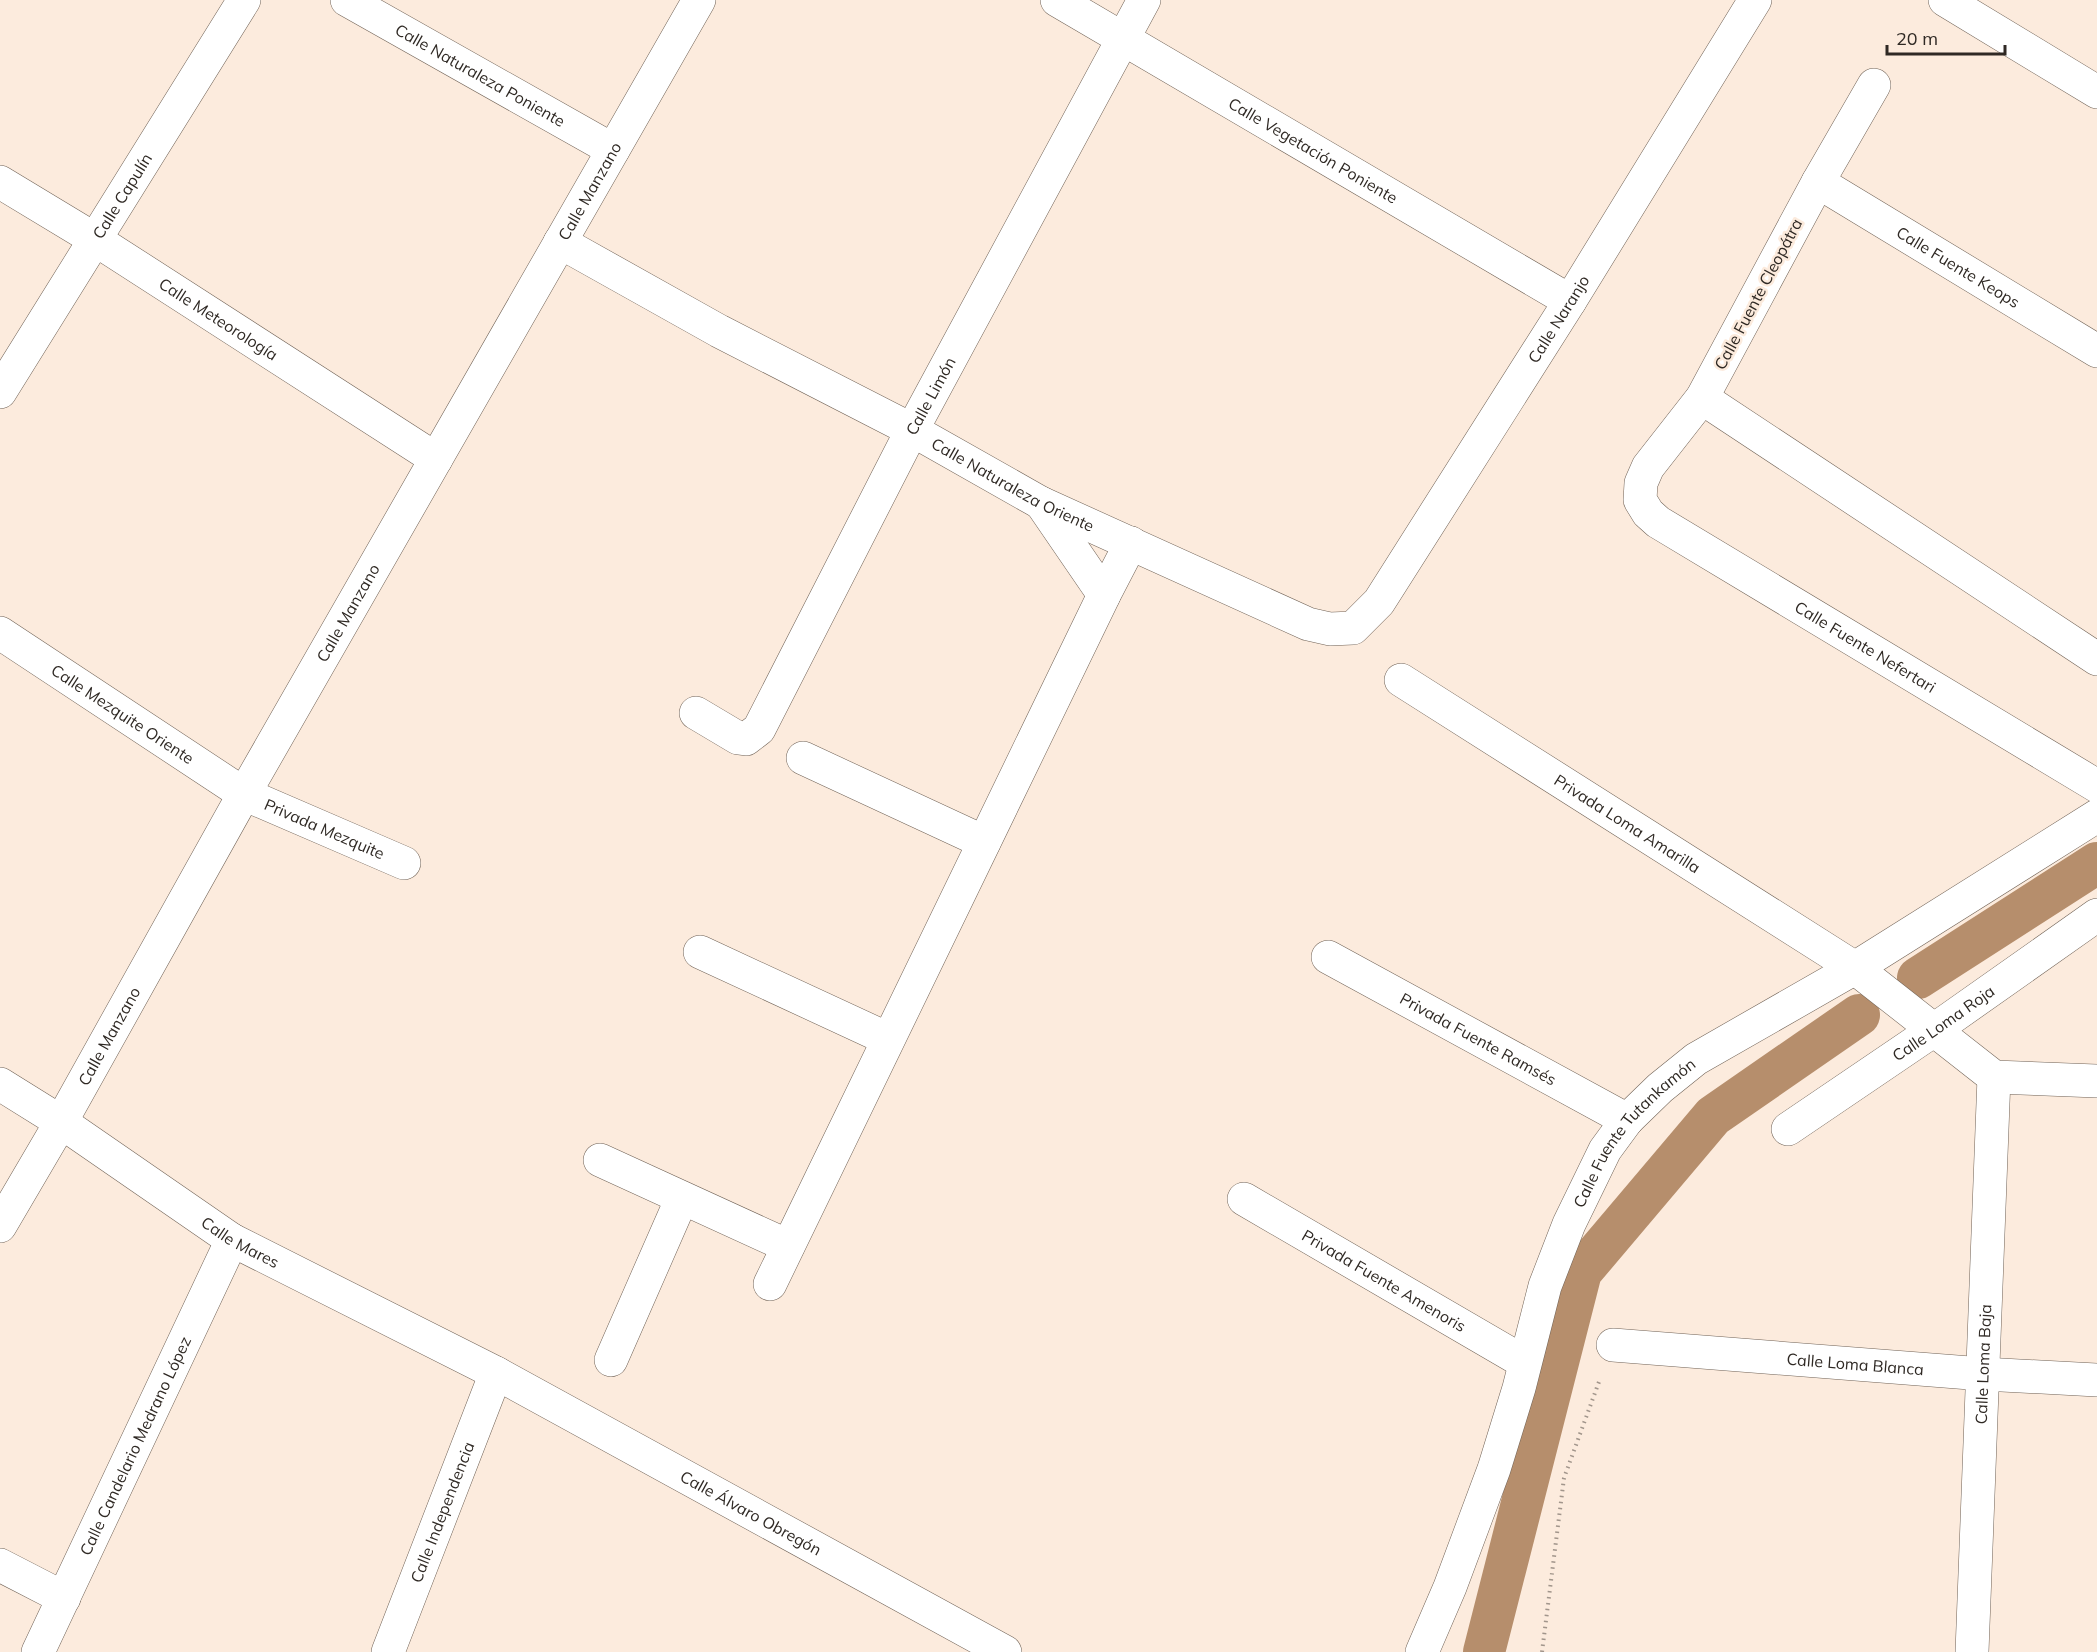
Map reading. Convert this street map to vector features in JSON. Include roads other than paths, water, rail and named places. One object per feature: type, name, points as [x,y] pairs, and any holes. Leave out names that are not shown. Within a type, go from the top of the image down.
[{"type":"street","name":"Calle Capulín","points":[[0,392],[244,0]]},
{"type":"street","name":"Calle Naturaleza Poniente","points":[[346,0],[613,150]]},
{"type":"street","name":"Calle Manzano","points":[[0,1226],[61,1122],[244,794],[699,0]]},
{"type":"street","name":"Calle Vegetación Poniente","points":[[1057,0],[1570,301]]},
{"type":"street","name":"Calle Limón","points":[[696,713],[738,738],[746,739],[759,729],[912,430],[1144,0]]},
{"type":"street","name":"Calle Naranjo","points":[[1353,628],[1379,602],[1570,301],[1755,0]]},
{"type":"street","points":[[1946,0],[2097,92]]},
{"type":"street","name":"Calle Fuente Cleopátra","points":[[1640,500],[1641,483],[1648,467],[1702,398],[1818,182],[1874,85]]},
{"type":"street","name":"Calle Meteorología","points":[[0,182],[96,240],[436,459]]},
{"type":"street","name":"Calle Fuente Keops","points":[[1818,182],[2097,351]]},
{"type":"street","name":"Calle Naturaleza Oriente","points":[[560,242],[719,331],[912,430],[1041,503],[1308,624],[1330,629],[1353,628]]},
{"type":"street","points":[[1702,398],[2097,659]]},
{"type":"street","name":"Calle Fuente Nefertari","points":[[1640,500],[1648,513],[1658,522],[2097,786]]},
{"type":"street","points":[[1041,503],[1104,596]]},
{"type":"street","points":[[770,1284],[1131,543]]},
{"type":"street","name":"Calle Mezquite Oriente","points":[[0,633],[244,794]]},
{"type":"street","name":"Privada Loma Amarilla","points":[[1401,680],[1855,968],[1994,1077]]},
{"type":"street","points":[[803,758],[984,842]]},
{"type":"street","name":"Privada Mezquite","points":[[244,794],[404,862]]},
{"type":"street","name":"Calle Fuente Tutankamón","points":[[1422,1652],[1450,1587],[1494,1469],[1545,1286],[1569,1224],[1605,1150],[1627,1120],[1660,1088],[1696,1059],[1855,968],[2097,816]]},
{"type":"street","name":"Calle Loma Roja","points":[[1788,1129],[2097,915]]},
{"type":"street","points":[[700,952],[888,1040]]},
{"type":"street","name":"Privada Fuente Ramsés","points":[[1328,957],[1627,1120]]},
{"type":"street","points":[[1994,1077],[2097,1082]]},
{"type":"street","name":"Calle Loma Baja","points":[[1972,1652],[1994,1077]]},
{"type":"street","name":"Calle Mares","points":[[0,1084],[61,1122],[232,1240],[496,1373]]},
{"type":"street","points":[[600,1160],[788,1246]]},
{"type":"street","points":[[611,1360],[682,1198]]},
{"type":"street","name":"Privada Fuente Amenoris","points":[[1244,1199],[1524,1362]]},
{"type":"street","name":"Calle Candelario Medrano López","points":[[38,1652],[232,1240]]},
{"type":"street","name":"Calle Loma Blanca","points":[[1613,1345],[1983,1374],[2097,1380]]},
{"type":"street","name":"Calle Independencia","points":[[388,1652],[496,1373]]},
{"type":"street","name":"Calle Álvaro Obregón","points":[[496,1373],[1005,1652]]},
{"type":"street","points":[[0,1565],[64,1598]]},
{"type":"waterway","points":[[1918,978],[2097,863]]},
{"type":"waterway","points":[[1484,1652],[1581,1272],[1713,1116],[1859,1015]]}]
